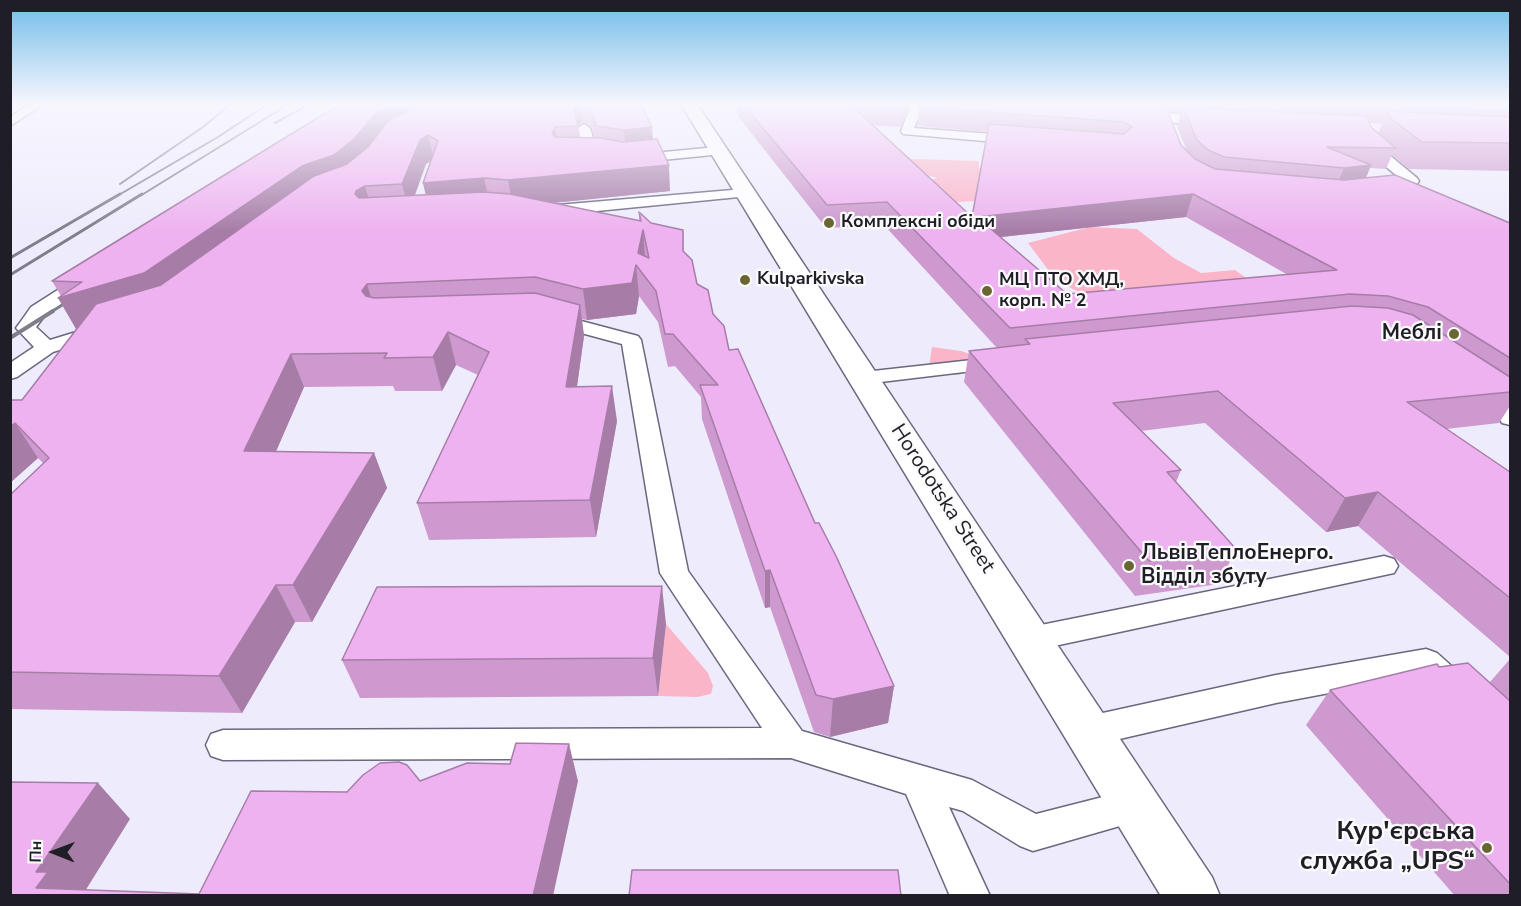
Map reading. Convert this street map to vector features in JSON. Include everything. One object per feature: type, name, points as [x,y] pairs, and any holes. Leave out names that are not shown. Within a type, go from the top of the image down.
[{"type":"main road","name":"Horodotska Street","points":[[714,146],[1032,639],[1193,896]]},
{"type":"lane","points":[[597,146],[604,157]]},
{"type":"lane","points":[[1364,194],[1402,189],[1412,182],[1370,146]]},
{"type":"lane","points":[[573,156],[626,160],[717,151]]},
{"type":"lane","points":[[535,212],[744,193]]},
{"type":"lane","points":[[46,348],[26,328],[38,311],[97,274]]},
{"type":"lane","points":[[529,316],[541,316],[631,340],[674,573],[791,743]]},
{"type":"lane","points":[[10,374],[46,348],[112,327]]},
{"type":"lane","points":[[864,378],[1023,361]]},
{"type":"lane","points":[[1463,378],[1501,404],[1510,418]]},
{"type":"lane","points":[[1032,639],[1384,566]]},
{"type":"lane","points":[[1089,731],[1276,689],[1426,662],[1477,709]]},
{"type":"lane","points":[[223,745],[791,743],[918,779],[972,797],[1033,833],[1138,805]]},
{"type":"lane","points":[[918,779],[970,896]]},
{"type":"shaded area","points":[[883,158],[979,161],[979,168],[1000,170],[979,201],[956,202],[905,198],[917,186],[937,178]]},
{"type":"shaded area","points":[[1090,227],[1137,229],[1174,258],[1201,273],[1235,270],[1259,287],[1082,294],[1055,279],[1028,243]]},
{"type":"shaded area","points":[[932,347],[961,351],[990,361],[959,375],[928,373]]},
{"type":"shaded area","points":[[666,624],[708,673],[713,686],[711,694],[697,697],[658,696]]},
{"type":"building","points":[[271,146],[345,146],[334,155],[302,166],[144,273],[58,298],[82,282],[52,281]]},
{"type":"building","points":[[417,146],[402,184],[365,186],[356,191],[355,194],[359,198],[484,192],[510,194],[641,221],[639,212],[651,223],[683,230],[683,251],[692,260],[697,284],[708,290],[713,314],[724,326],[729,350],[738,349],[815,523],[819,523],[837,558],[894,686],[833,699],[816,695],[770,570],[765,571],[700,385],[718,385],[673,334],[665,334],[656,291],[636,265],[632,283],[583,289],[535,277],[367,284],[362,291],[366,296],[374,298],[535,293],[580,305],[566,387],[612,386],[590,500],[417,503],[489,352],[448,332],[433,357],[384,358],[387,353],[291,354],[244,451],[374,453],[293,585],[276,585],[219,676],[10,672],[10,495],[49,458],[15,423],[10,427],[10,400],[22,400],[96,304],[161,285],[314,176],[347,164],[368,147]],"holes":[[[643,230],[649,258],[638,253]]]},
{"type":"building","points":[[436,146],[660,146],[669,165],[508,180],[484,178],[423,183]]},
{"type":"building","points":[[778,146],[896,146],[972,217],[985,146],[1182,146],[1195,159],[1215,169],[1344,180],[1395,175],[1510,223],[1510,358],[1428,307],[1388,296],[1350,294],[1010,328],[887,202],[827,205]],"holes":[[[1193,194],[1337,270],[1067,294],[977,217]]]},
{"type":"building","points":[[1204,146],[1394,146],[1396,148],[1327,147],[1371,165],[1344,168],[1224,157]]},
{"type":"building","points":[[1352,306],[1388,308],[1413,315],[1510,377],[1510,392],[1407,402],[1510,472],[1510,598],[1378,492],[1345,498],[1218,391],[1113,403],[1181,470],[1167,472],[1236,549],[1149,561],[969,351],[1030,344],[1025,339]]},
{"type":"building","points":[[662,586],[653,658],[342,660],[377,587]]},
{"type":"building","points":[[1468,663],[1510,701],[1510,884],[1330,690],[1437,664],[1439,667]]},
{"type":"building","points":[[516,743],[569,744],[533,896],[10,896],[10,782],[98,783],[36,872],[48,872],[36,888],[199,894],[251,791],[347,792],[363,775],[380,763],[399,762],[407,765],[420,781],[467,763],[510,764]]},
{"type":"building","points":[[632,870],[898,870],[901,896],[629,896]]},
{"type":"railway","points":[[120,184],[175,146]]},
{"type":"railway","points":[[117,196],[202,146]]},
{"type":"railway","points":[[140,196],[221,146]]},
{"type":"railway","points":[[10,258],[120,194]]},
{"type":"railway","points":[[10,275],[142,194]]},
{"type":"railway","points":[[51,312],[75,297]]},
{"type":"railway","points":[[10,338],[53,311]]},
{"type":"place","name":"Комплексні обіди","points":[[829,223]]},
{"type":"place","name":"Kulparkivska","points":[[745,280]]},
{"type":"place","name":"МЦ ПТО ХМД, корп. № 2","points":[[987,291]]},
{"type":"place","name":"Меблі","points":[[1454,334]]},
{"type":"place","name":"ЛьвівТеплоЕнерго. Відділ збуту","points":[[1129,566]]},
{"type":"place","name":"Кур'єрська служба „UPS“","points":[[1487,848]]}]
